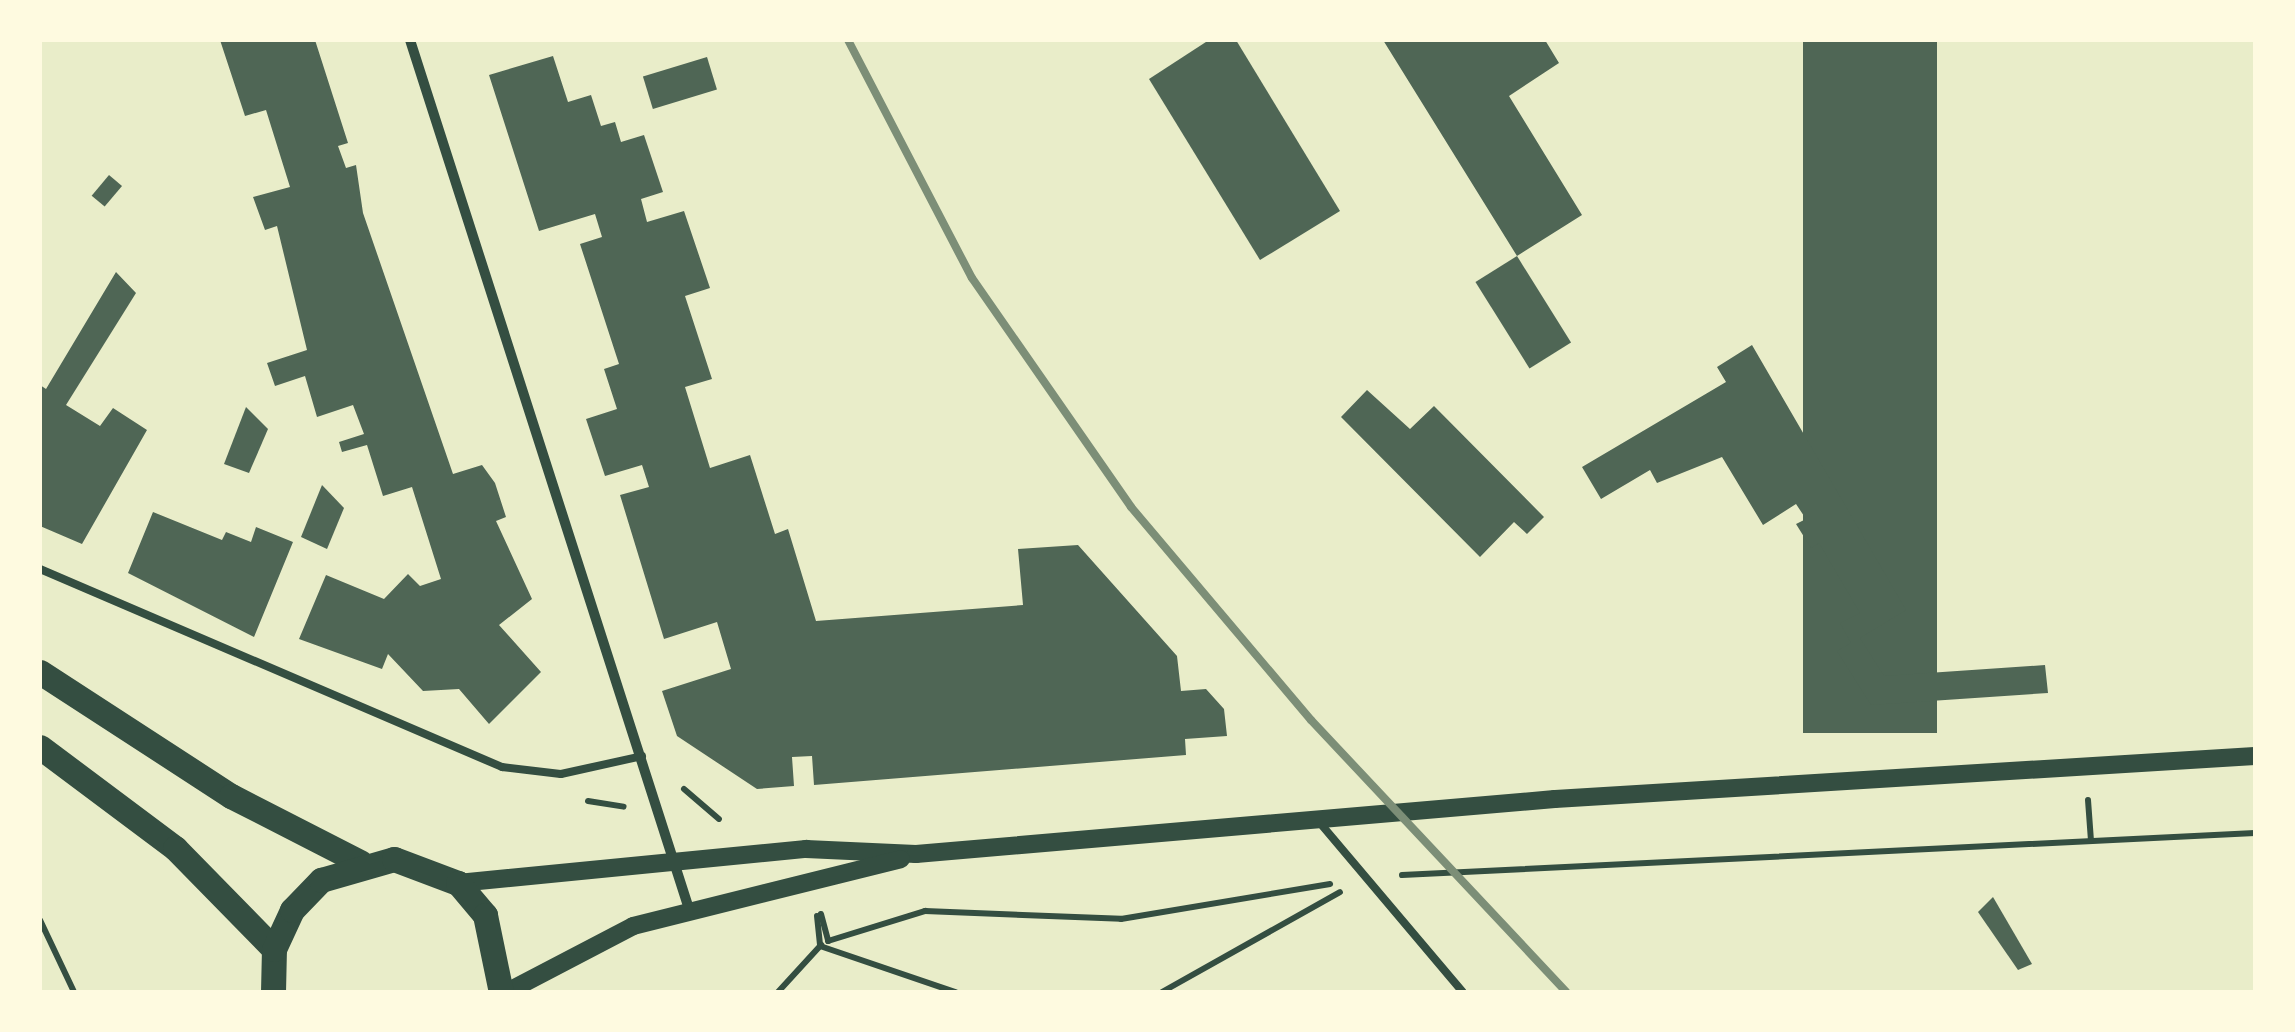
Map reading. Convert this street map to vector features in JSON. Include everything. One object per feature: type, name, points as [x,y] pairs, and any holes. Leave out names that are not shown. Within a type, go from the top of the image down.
[{"type":"main road","points":[[40,672],[214,786],[360,862],[427,866],[458,883],[485,915],[504,992]]},
{"type":"main road","points":[[40,748],[176,848],[274,949]]},
{"type":"main road","points":[[274,992],[274,949],[292,910],[321,880],[360,862]]},
{"type":"street","points":[[410,40],[656,796],[690,912]]},
{"type":"street","points":[[458,883],[806,849],[916,854],[1320,824],[1539,801],[2253,752]]},
{"type":"street","points":[[504,992],[593,941],[690,912],[814,886],[916,854]]},
{"type":"lane","points":[[40,569],[502,767],[561,774],[642,756]]},
{"type":"lane","points":[[1320,824],[1463,992]]},
{"type":"path","points":[[656,796],[688,788],[728,822]]},
{"type":"path","points":[[778,992],[824,943],[924,912],[1121,919],[1367,878],[1588,861],[2255,834]]},
{"type":"path","points":[[1162,992],[1367,878]]},
{"type":"path","points":[[814,886],[824,943]]},
{"type":"path","points":[[40,920],[74,992]]},
{"type":"path","points":[[824,943],[955,992]]},
{"type":"building","points":[[220,40],[315,40],[348,143],[338,146],[346,168],[356,165],[363,213],[453,474],[482,465],[495,483],[506,517],[496,521],[532,599],[499,625],[541,672],[489,724],[459,689],[423,691],[388,654],[382,669],[299,639],[326,575],[384,599],[408,574],[420,586],[441,579],[412,487],[383,496],[367,445],[342,452],[339,442],[364,434],[353,405],[317,417],[305,376],[275,386],[267,363],[307,350],[277,226],[265,230],[253,197],[290,187],[266,110],[245,116]]},
{"type":"building","points":[[1209,40],[1236,40],[1340,211],[1260,260],[1149,79]]},
{"type":"building","points":[[1383,40],[1545,40],[1559,63],[1509,96],[1582,215],[1517,256]]},
{"type":"building","points":[[1803,40],[1937,40],[1937,733],[1803,733]]},
{"type":"building","points":[[553,56],[568,102],[591,95],[601,126],[615,122],[621,142],[644,135],[663,192],[641,199],[647,222],[684,211],[710,288],[685,296],[712,379],[685,387],[710,468],[750,455],[775,534],[788,529],[816,621],[1023,605],[1018,549],[1078,545],[1177,656],[1181,691],[1206,689],[1224,709],[1227,736],[1185,739],[1186,755],[814,785],[812,756],[792,757],[794,786],[757,789],[677,736],[662,691],[731,669],[717,622],[664,639],[620,495],[649,487],[642,465],[605,476],[586,419],[617,409],[604,369],[619,364],[580,244],[602,237],[595,214],[539,231],[489,75]]},
{"type":"building","points":[[707,57],[717,90],[653,109],[643,77]]},
{"type":"building","points":[[109,175],[122,186],[105,207],[92,196]]},
{"type":"building","points":[[1517,256],[1571,343],[1529,368],[1475,282]]},
{"type":"building","points":[[116,272],[136,293],[66,405],[100,426],[113,408],[147,430],[82,544],[40,526],[40,385],[46,389]]},
{"type":"building","points":[[1752,345],[1906,610],[1860,638],[1884,676],[2045,665],[2048,693],[1871,705],[1837,651],[1851,643],[1840,623],[1860,613],[1819,543],[1811,548],[1796,524],[1806,519],[1796,504],[1763,525],[1722,457],[1657,483],[1650,470],[1601,499],[1582,467],[1726,382],[1717,367]]},
{"type":"building","points":[[1367,390],[1410,429],[1434,406],[1544,517],[1527,534],[1514,522],[1480,557],[1341,417]]},
{"type":"building","points":[[246,407],[268,429],[249,473],[224,464]]},
{"type":"building","points":[[322,485],[344,508],[327,549],[301,537]]},
{"type":"building","points":[[153,512],[222,540],[226,532],[251,542],[256,527],[293,542],[254,637],[128,573]]},
{"type":"building","points":[[1993,897],[2032,964],[2018,970],[1978,912]]},
{"type":"railway","points":[[848,40],[972,278],[1131,507],[1311,720],[1566,992]]}]
